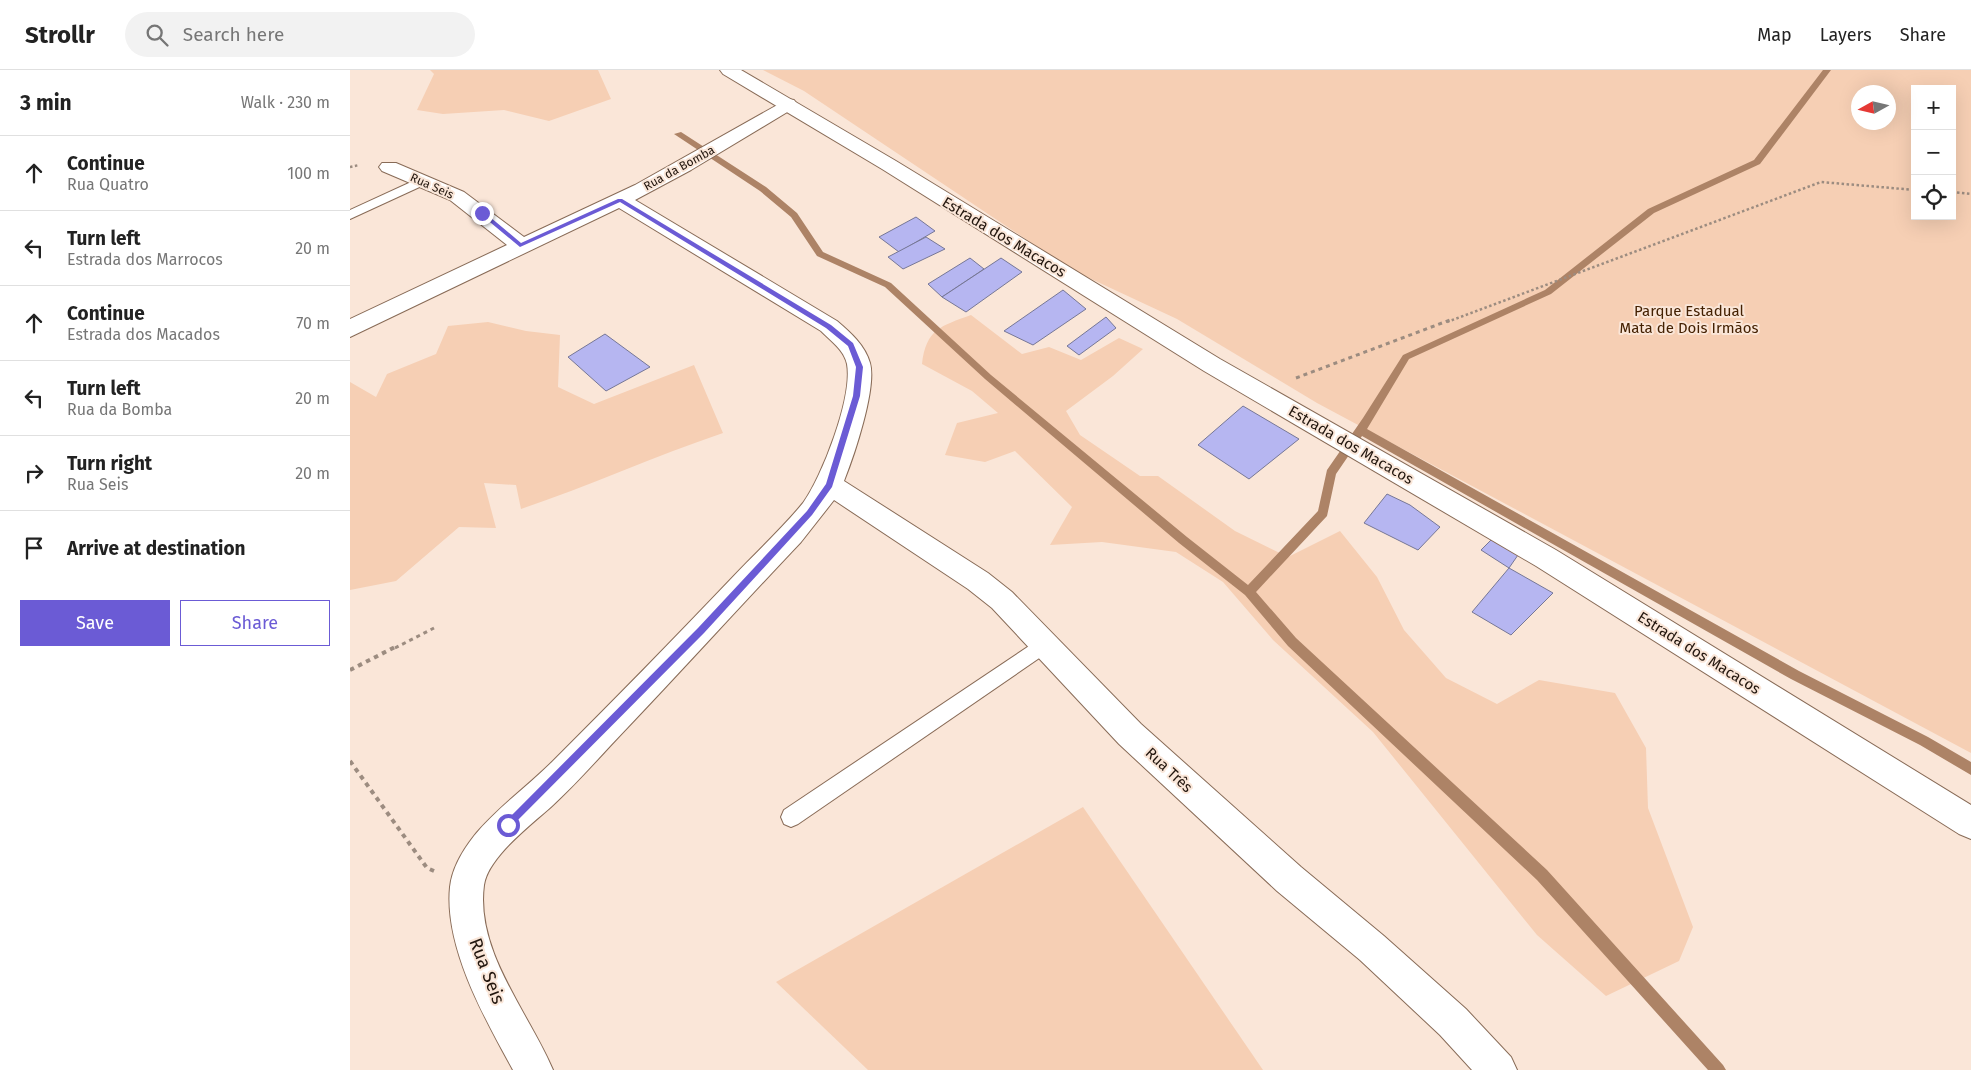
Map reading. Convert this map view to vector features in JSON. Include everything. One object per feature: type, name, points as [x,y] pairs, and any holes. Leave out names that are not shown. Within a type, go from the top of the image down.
[{"type":"street","name":"Estrada dos Macacos","points":[[729,70],[788,104],[1260,392],[1661,628],[1971,823]]},
{"type":"street","name":"Rua da Bomba","points":[[350,329],[520,246],[620,200],[788,104]]},
{"type":"street","name":"Rua Seis","points":[[389,167],[457,196],[520,246]]},
{"type":"street","points":[[466,885],[480,853],[543,792],[701,630],[810,513],[829,484],[856,396],[860,367],[851,345],[829,326],[620,200]]},
{"type":"street","name":"Rua Três","points":[[829,484],[978,581],[1002,600],[1130,734],[1289,879],[1386,960],[1453,1022],[1498,1070]]},
{"type":"street","name":"Rua Seis","points":[[466,885],[470,925],[482,967],[522,1064]]},
{"type":"lane","points":[[350,215],[422,181]]},
{"type":"lane","points":[[791,817],[1044,644]]},
{"type":"path","points":[[1260,392],[1821,182],[1911,190]]},
{"type":"path","points":[[1956,192],[1971,194]]},
{"type":"path","points":[[350,670],[434,628]]},
{"type":"path","points":[[350,762],[427,868],[466,885]]},
{"type":"green space","points":[[430,70],[598,70],[611,99],[549,121],[504,110],[443,114],[417,110],[434,74]]},
{"type":"green space","name":"Parque Estadual Mata de Dois Irmãos","points":[[763,70],[1971,70],[1971,753],[1317,403],[1177,319],[1072,270],[804,91]]},
{"type":"green space","points":[[971,315],[1022,354],[1049,347],[1081,360],[1119,338],[1143,349],[1113,376],[1066,411],[1080,435],[1140,476],[1158,476],[1235,531],[1288,557],[1340,531],[1377,577],[1404,630],[1446,678],[1497,704],[1539,680],[1615,693],[1646,748],[1648,808],[1693,927],[1679,961],[1606,996],[1537,935],[1373,732],[1273,640],[1223,582],[1176,552],[1102,542],[1050,545],[1072,507],[1015,451],[985,462],[945,455],[957,423],[998,413],[972,391],[922,364],[927,343],[937,330],[951,322]]},
{"type":"green space","points":[[488,322],[526,331],[560,335],[558,387],[594,404],[694,365],[723,433],[521,509],[516,485],[484,483],[496,528],[459,527],[396,581],[350,590],[350,382],[376,397],[387,374],[436,354],[448,326]]},
{"type":"green space","points":[[1083,807],[1263,1070],[868,1070],[776,982]]},
{"type":"building","points":[[916,217],[935,231],[899,252],[879,237]]},
{"type":"building","points":[[926,237],[945,249],[903,269],[888,257]]},
{"type":"building","points":[[970,258],[984,269],[942,297],[928,284]]},
{"type":"building","points":[[1001,258],[1022,272],[966,312],[942,297]]},
{"type":"building","points":[[1063,290],[1086,309],[1033,345],[1004,331]]},
{"type":"building","points":[[1106,317],[1116,328],[1079,355],[1067,346]]},
{"type":"building","points":[[605,334],[650,367],[606,391],[568,357]]},
{"type":"building","points":[[1243,406],[1299,439],[1249,479],[1198,445]]},
{"type":"building","points":[[1387,494],[1410,505],[1440,527],[1418,550],[1364,523]]},
{"type":"building","points":[[1493,538],[1518,555],[1509,568],[1481,550]]},
{"type":"building","points":[[1509,568],[1553,593],[1511,635],[1472,612]]},
{"type":"waterway","points":[[1361,430],[1406,357],[1548,292],[1651,211],[1757,162],[1827,70]]},
{"type":"waterway","points":[[678,134],[763,189],[794,215],[820,254],[888,285],[988,377],[1183,540],[1249,592]]},
{"type":"waterway","points":[[1249,592],[1323,513],[1331,473],[1361,430]]},
{"type":"waterway","points":[[1361,430],[1795,675],[1924,741],[1971,769]]},
{"type":"waterway","points":[[1249,592],[1292,642],[1542,875],[1718,1070]]},
{"type":"route","points":[[482,213],[520,246],[620,200],[829,326],[851,345],[860,367],[856,396],[829,484],[810,513],[701,630],[543,792],[508,825]]}]
